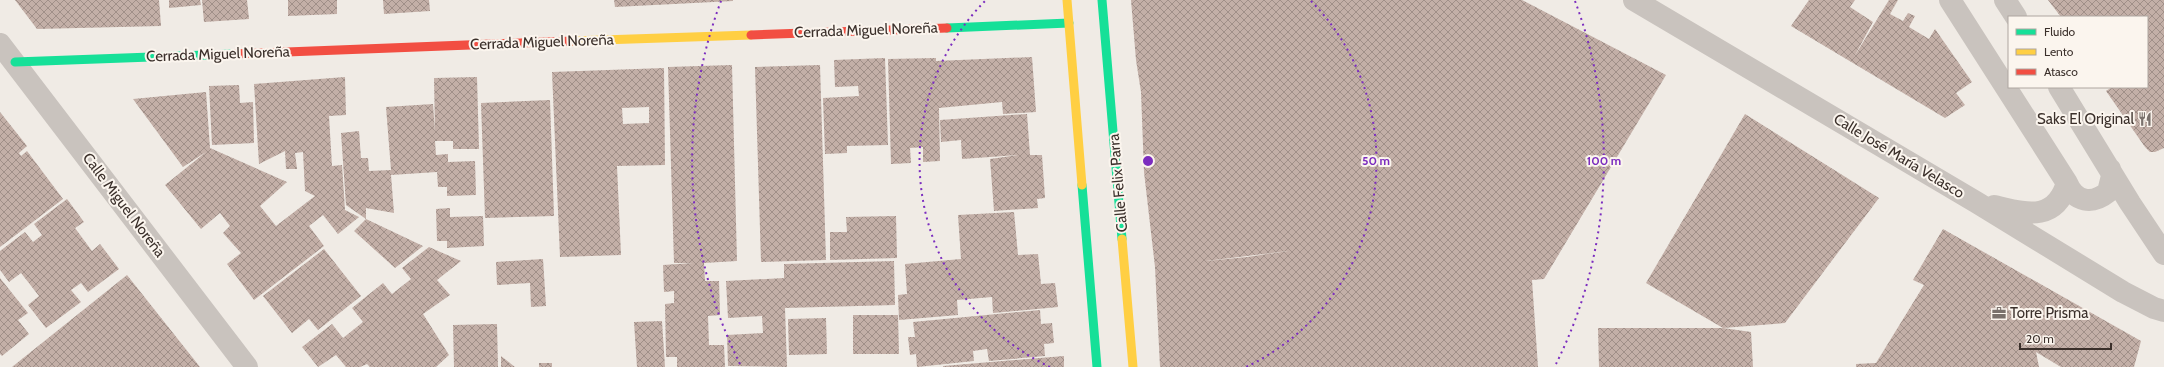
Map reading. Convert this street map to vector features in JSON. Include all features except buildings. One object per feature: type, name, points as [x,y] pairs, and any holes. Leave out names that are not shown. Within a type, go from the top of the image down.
[{"type":"street","points":[[1067,0],[1097,367]]},
{"type":"street","name":"Calle Felix Parra","points":[[1102,0],[1133,367]]},
{"type":"street","name":"Calle José María Velasco","points":[[1634,0],[1976,202],[2123,292],[2154,308],[2164,310]]},
{"type":"street","points":[[1950,0],[2067,183],[2070,191],[2077,197],[2085,200],[2094,200],[2108,192],[2112,176],[2110,169]]},
{"type":"street","points":[[2005,0],[2015,16]]},
{"type":"street","name":"Cerrada Miguel Noreña","points":[[15,62],[1069,23]]},
{"type":"street","name":"Calle Miguel Noreña","points":[[0,44],[247,367]]},
{"type":"street","points":[[2060,88],[2164,254]]},
{"type":"street","points":[[1976,202],[2025,213],[2037,213],[2047,210],[2057,203],[2064,194],[2067,183]]},
{"type":"traffic: fast","points":[[1102,0],[1122,239]]},
{"type":"traffic: fast","points":[[947,28],[1069,23]]},
{"type":"traffic: fast","points":[[15,62],[233,54]]},
{"type":"traffic: fast","points":[[1082,185],[1097,367]]},
{"type":"traffic: slow","points":[[1067,0],[1082,185]]},
{"type":"traffic: slow","points":[[572,41],[751,35]]},
{"type":"traffic: slow","points":[[1122,239],[1133,367]]},
{"type":"traffic: jam","points":[[751,35],[947,28]]},
{"type":"traffic: jam","points":[[233,54],[572,41]]},
{"type":"place","name":"Saks El Original","points":[[2145,119]]},
{"type":"place","name":"Torre Prisma","points":[[1999,313]]}]
